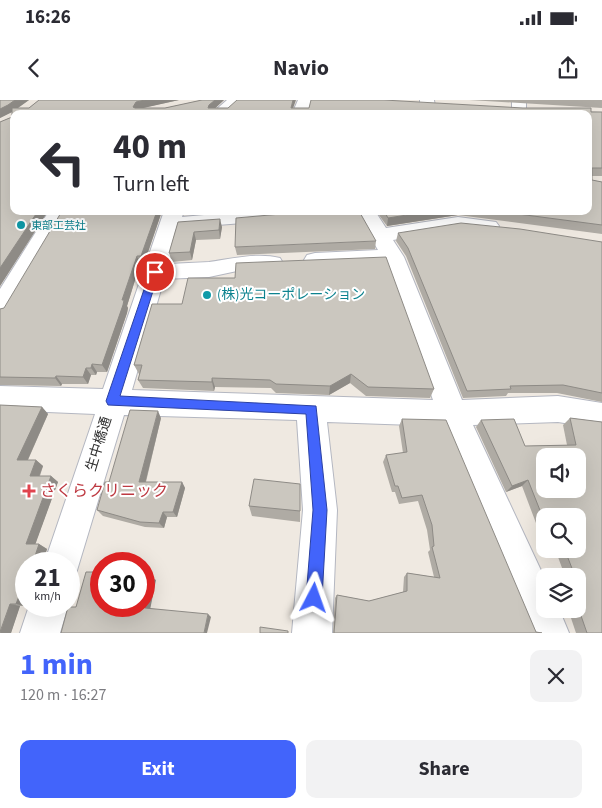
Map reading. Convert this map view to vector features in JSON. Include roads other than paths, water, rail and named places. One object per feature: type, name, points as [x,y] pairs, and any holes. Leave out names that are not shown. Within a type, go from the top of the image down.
[{"type":"street","points":[[424,105],[444,105]]},
{"type":"street","points":[[500,108],[519,105],[537,110]]},
{"type":"street","points":[[0,309],[57,215]]},
{"type":"street","points":[[172,218],[236,215]]},
{"type":"street","points":[[368,215],[393,256],[453,413],[549,633]]},
{"type":"street","name":"生中橋通","points":[[66,552],[112,401],[172,218]]},
{"type":"street","points":[[380,235],[458,223],[506,228]]},
{"type":"street","points":[[155,272],[209,269],[237,264],[393,256]]},
{"type":"street","points":[[0,398],[453,413],[558,409],[602,416]]},
{"type":"street","points":[[311,409],[320,510],[312,633]]},
{"type":"street","points":[[40,633],[45,617]]},
{"type":"place","name":"東部工芸社","points":[[21,225]]},
{"type":"place","name":"(株)光コーポレーション","points":[[207,295]]},
{"type":"place","name":"さくらクリニック","points":[[29,491]]}]
